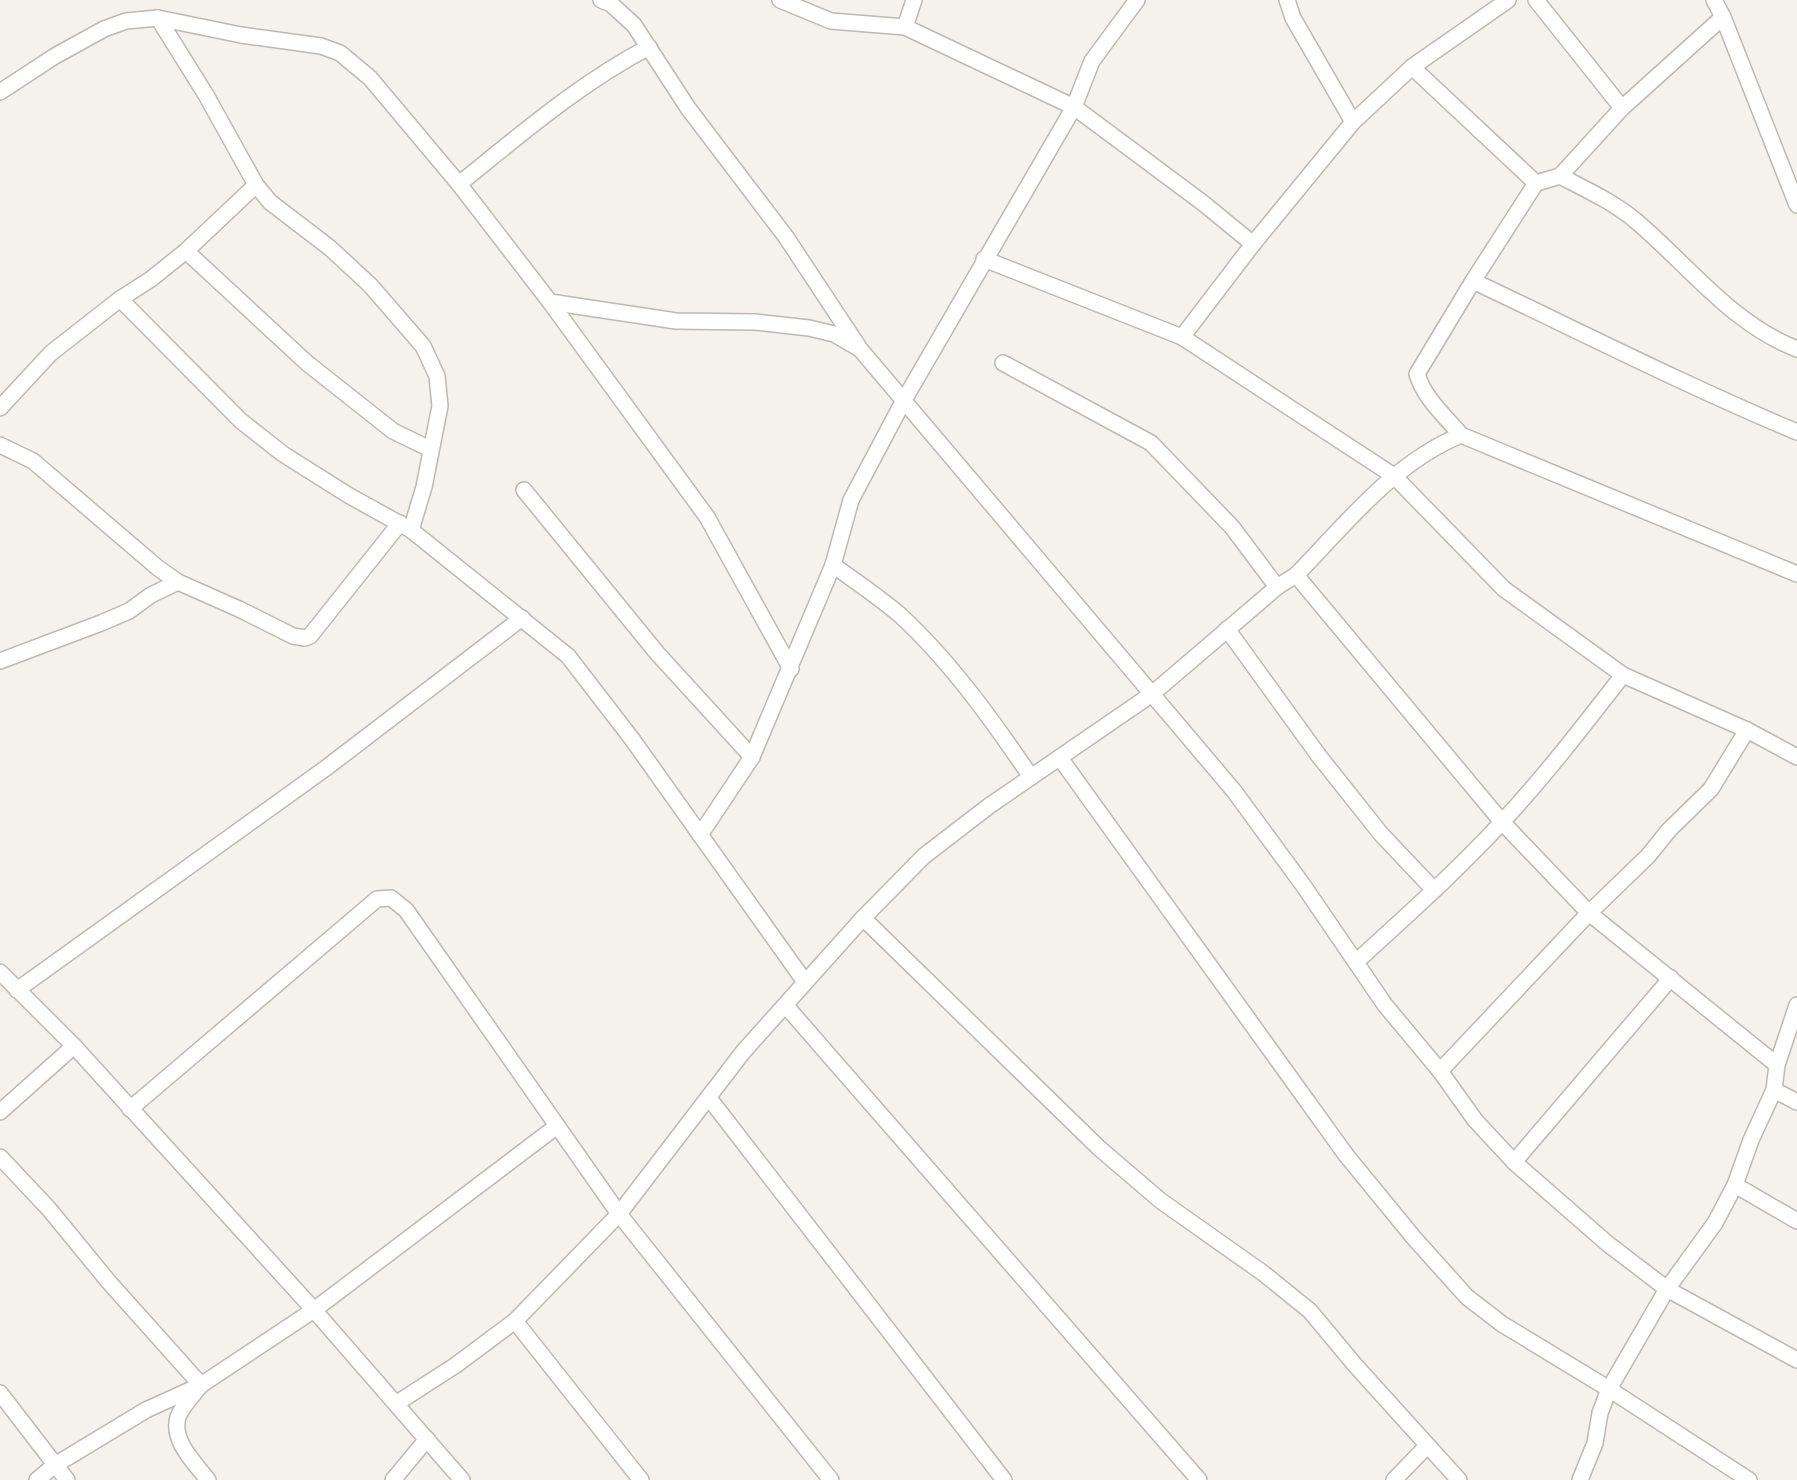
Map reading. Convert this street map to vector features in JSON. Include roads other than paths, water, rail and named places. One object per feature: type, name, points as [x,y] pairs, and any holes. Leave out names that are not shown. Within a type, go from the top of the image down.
[{"type":"street","points":[[780,0],[831,21],[905,27],[1074,107],[1203,203],[1253,244]]},
{"type":"street","points":[[905,27],[914,0]]},
{"type":"street","points":[[700,835],[752,757],[791,669],[833,564],[851,500],[904,400],[984,259],[1074,107],[1092,61],[1138,0]]},
{"type":"street","points":[[1287,0],[1294,18],[1353,122]]},
{"type":"street","points":[[1182,337],[1253,244],[1353,122],[1412,67],[1508,0]]},
{"type":"street","points":[[1536,0],[1622,108]]},
{"type":"street","points":[[1714,0],[1723,17],[1797,205]]},
{"type":"street","points":[[609,1],[634,25],[688,108],[786,237],[860,349],[1234,791],[1385,1004],[1440,1071],[1476,1120],[1514,1162],[1608,1244],[1667,1289],[1797,1360]]},
{"type":"street","points":[[1723,17],[1622,108],[1560,176],[1536,183],[1472,281],[1417,374],[1420,385],[1427,395],[1461,435],[1797,574]]},
{"type":"street","points":[[0,92],[55,56],[104,29],[126,21],[158,18],[241,35],[321,46],[340,53],[370,78],[459,184],[550,302],[707,517],[791,669]]},
{"type":"street","points":[[0,445],[33,461],[158,568],[178,582],[239,608],[293,636],[305,638],[310,636],[405,526],[424,487],[440,406],[437,376],[423,346],[370,285],[330,248],[270,202],[256,185],[206,94],[158,18]]},
{"type":"street","points":[[459,184],[582,88],[620,62],[649,47]]},
{"type":"street","points":[[1412,67],[1536,183]]},
{"type":"street","points":[[1560,176],[1606,199],[1636,221],[1714,295],[1749,322],[1784,344],[1797,349]]},
{"type":"street","points":[[0,408],[51,353],[186,251],[256,185]]},
{"type":"street","points":[[186,251],[307,363],[393,430],[430,449]]},
{"type":"street","points":[[984,259],[1182,337],[1394,476],[1504,589],[1623,675],[1747,730],[1797,757]]},
{"type":"street","points":[[1472,281],[1643,361],[1726,403],[1797,432]]},
{"type":"street","points":[[120,299],[241,421],[283,454],[348,495],[405,526],[568,656],[632,739],[805,982]]},
{"type":"street","points":[[550,302],[676,321],[755,322],[809,328],[834,334],[860,349]]},
{"type":"street","points":[[1003,363],[1151,443],[1232,527],[1277,587]]},
{"type":"street","points":[[397,1403],[456,1365],[514,1321],[620,1214],[743,1052],[863,918],[924,856],[1031,777],[1152,694],[1277,587],[1296,575],[1394,476],[1439,444],[1461,435]]},
{"type":"street","points":[[524,490],[657,653],[752,757]]},
{"type":"street","points":[[833,564],[900,615],[964,685],[1002,733],[1031,777]]},
{"type":"street","points":[[1296,575],[1502,822],[1590,912],[1777,1065]]},
{"type":"street","points":[[0,661],[129,611],[151,594],[178,582]]},
{"type":"street","points":[[17,990],[326,768],[522,618]]},
{"type":"street","points":[[1227,629],[1325,764],[1381,834],[1434,890]]},
{"type":"street","points":[[1356,962],[1434,890],[1502,822],[1569,744],[1623,675]]},
{"type":"street","points":[[1440,1071],[1590,912],[1648,856],[1669,830],[1711,789],[1747,730]]},
{"type":"street","points":[[1060,758],[1346,1154],[1414,1238],[1467,1297],[1495,1319],[1609,1389],[1749,1480]]},
{"type":"street","points":[[130,1109],[377,899],[391,898],[406,910],[620,1214],[831,1480]]},
{"type":"street","points":[[863,918],[1099,1148],[1161,1201],[1263,1273],[1310,1311],[1427,1446],[1459,1480]]},
{"type":"street","points":[[0,972],[74,1046],[314,1310],[397,1403],[462,1480]]},
{"type":"street","points":[[1514,1162],[1670,978]]},
{"type":"street","points":[[1580,1480],[1594,1443],[1600,1413],[1609,1389],[1667,1289],[1715,1223],[1735,1185],[1751,1140],[1774,1090],[1777,1065],[1797,1005]]},
{"type":"street","points":[[786,1006],[1200,1480]]},
{"type":"street","points":[[0,1112],[74,1046]]},
{"type":"street","points":[[1774,1090],[1797,1102]]},
{"type":"street","points":[[709,1098],[1004,1480]]},
{"type":"street","points":[[37,1480],[55,1465],[146,1410],[201,1384],[314,1310],[557,1126]]},
{"type":"street","points":[[0,1157],[49,1209],[108,1282],[201,1384]]},
{"type":"street","points":[[1735,1185],[1797,1221]]},
{"type":"street","points":[[514,1321],[641,1480]]},
{"type":"street","points":[[201,1384],[178,1416],[177,1432],[183,1447],[208,1480]]},
{"type":"street","points":[[0,1393],[67,1480]]},
{"type":"street","points":[[393,1480],[427,1439]]},
{"type":"street","points":[[1394,1480],[1427,1446]]}]
